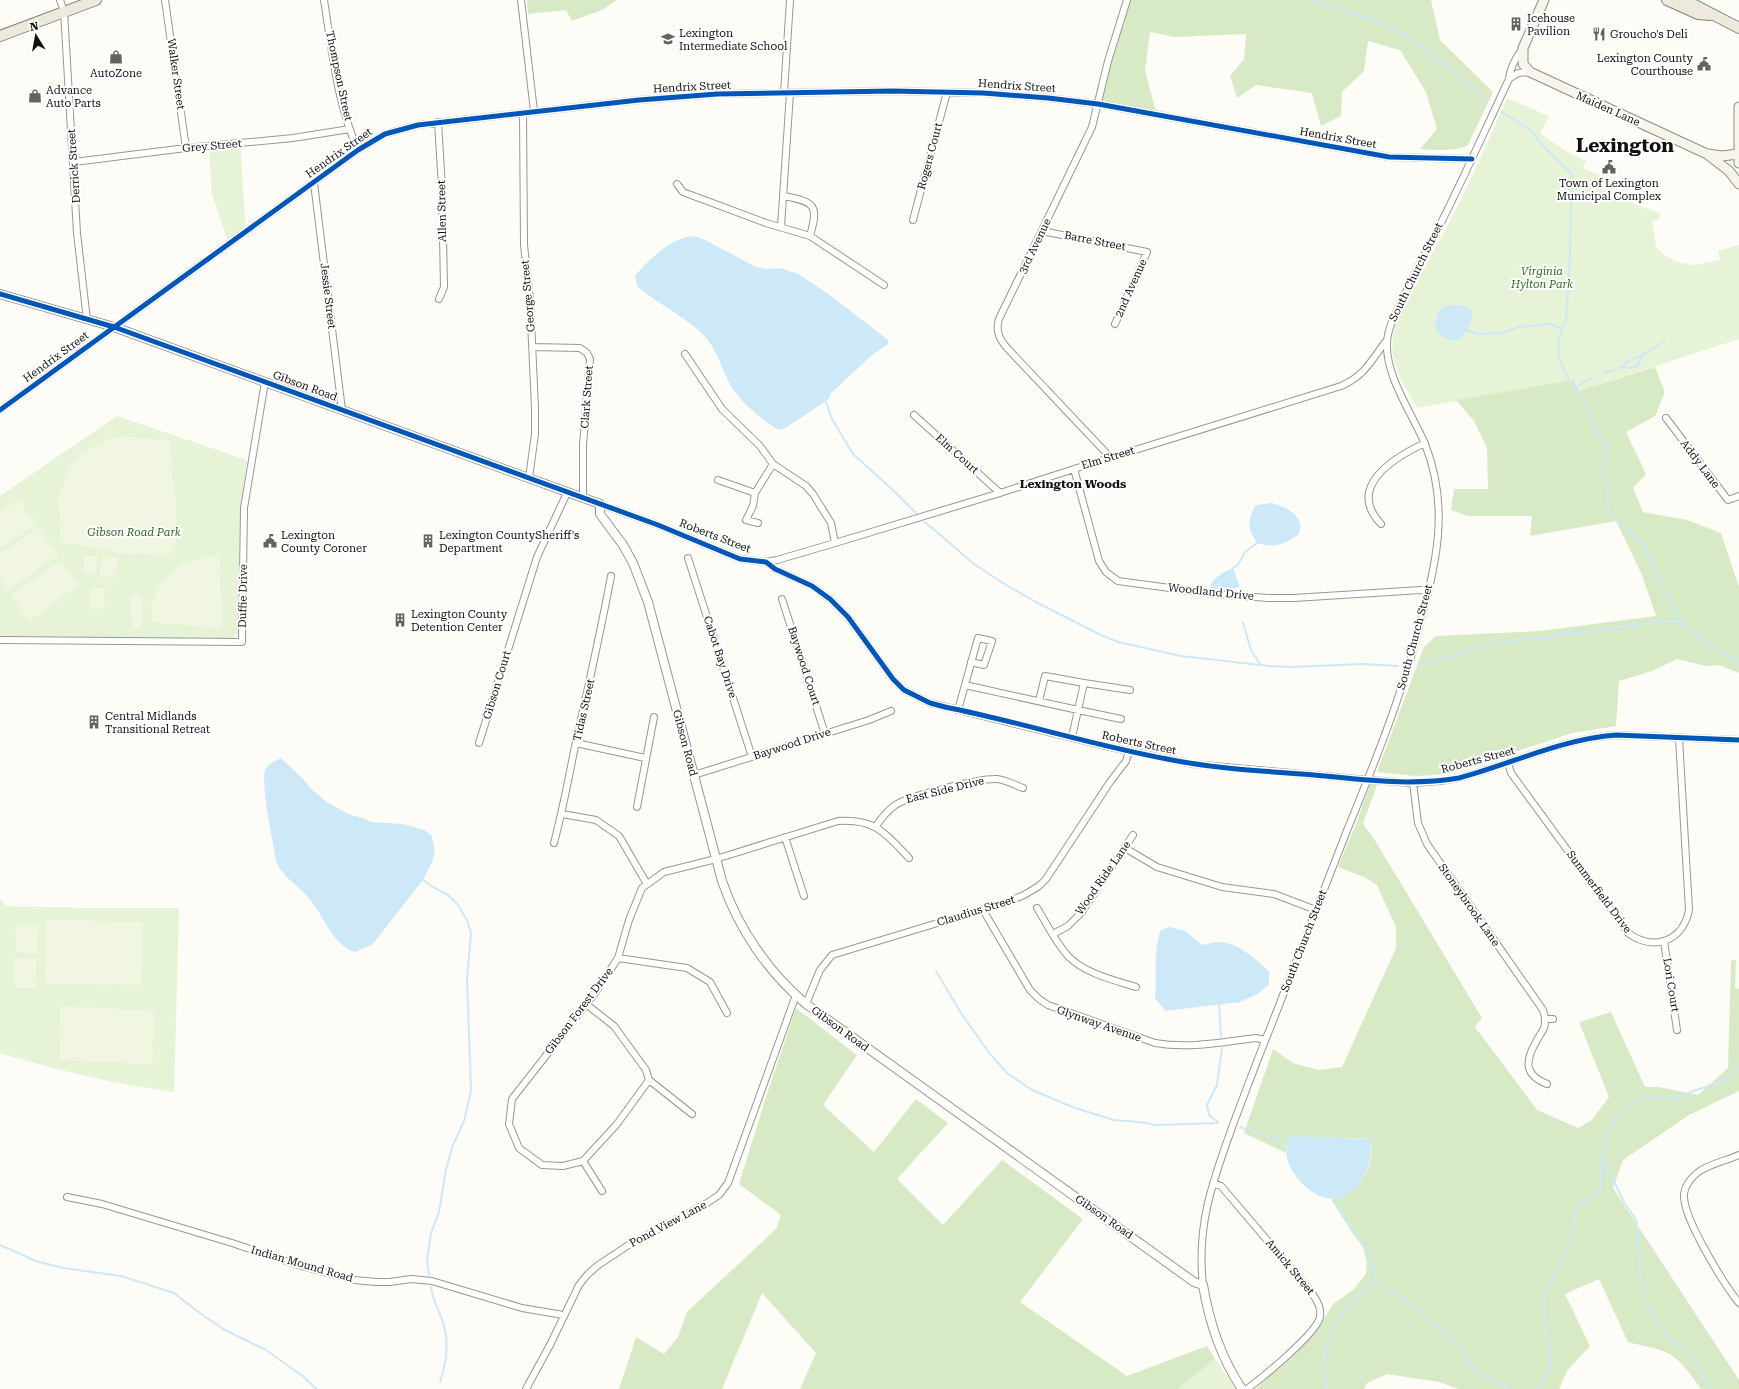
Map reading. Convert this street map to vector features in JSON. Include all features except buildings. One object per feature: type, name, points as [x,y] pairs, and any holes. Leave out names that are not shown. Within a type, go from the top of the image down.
[{"type":"main road","points":[[0,36],[96,0]]},
{"type":"main road","name":"South Church Street","points":[[1523,48],[1544,0]]},
{"type":"main road","points":[[1667,0],[1698,14],[1716,16]]},
{"type":"main road","points":[[1685,0],[1739,28]]},
{"type":"main road","points":[[1523,48],[1524,64],[1530,72]]},
{"type":"main road","name":"Maiden Lane","points":[[1530,72],[1707,154],[1729,171],[1739,184]]},
{"type":"main road","points":[[1739,107],[1739,158]]},
{"type":"main road","name":"Maiden Lane","points":[[1707,154],[1739,158]]},
{"type":"street","name":"Derrick Street","points":[[60,0],[64,11],[80,260],[87,320]]},
{"type":"street","name":"Walker Street","points":[[165,0],[186,148]]},
{"type":"street","name":"Thompson Street","points":[[324,0],[337,78],[350,128],[358,150]]},
{"type":"street","points":[[521,0],[534,111]]},
{"type":"street","points":[[781,227],[784,196],[790,0]]},
{"type":"street","name":"3rd Avenue","points":[[1110,457],[1008,349],[997,332],[999,319],[1092,128],[1110,55],[1126,0]]},
{"type":"street","name":"South Church Street","points":[[1203,1285],[1200,1257],[1202,1231],[1205,1209],[1213,1183],[1265,1040],[1394,714],[1416,641],[1438,544],[1440,513],[1434,471],[1425,443],[1390,368],[1387,354],[1387,340],[1392,321],[1404,295],[1472,159],[1509,79],[1510,72],[1523,48]]},
{"type":"street","points":[[1509,79],[1518,73],[1530,72]]},
{"type":"street","name":"Hendrix Street","points":[[0,410],[358,150],[392,131],[438,122],[672,97],[717,94],[892,91],[1009,94],[1098,104],[1389,157],[1472,159]]},
{"type":"street","name":"Rogers Court","points":[[913,220],[947,92]]},
{"type":"street","name":"George Street","points":[[523,113],[524,245],[528,279],[535,408],[534,434],[529,478]]},
{"type":"street","name":"Allen Street","points":[[438,122],[442,187],[444,288],[439,299]]},
{"type":"street","name":"Grey Street","points":[[74,162],[186,148],[293,138],[350,128]]},
{"type":"street","name":"Jessie Street","points":[[314,183],[342,410]]},
{"type":"street","points":[[677,184],[683,192],[810,236],[884,285]]},
{"type":"street","points":[[784,196],[802,200],[813,207],[816,216],[810,236]]},
{"type":"street","name":"Barre Street","points":[[1042,231],[1147,252]]},
{"type":"street","name":"2nd Avenue","points":[[1115,324],[1147,252]]},
{"type":"street","name":"Gibson Road","points":[[0,294],[114,327],[600,504],[600,514],[622,545],[640,580],[653,619],[716,859],[729,900],[745,932],[764,958],[796,995],[806,1004],[1194,1282],[1203,1285]]},
{"type":"street","name":"Elm Street","points":[[766,562],[835,543],[1000,493],[1110,457],[1341,386],[1355,380],[1364,372],[1387,340]]},
{"type":"street","name":"Clark Street","points":[[532,347],[580,348],[587,353],[590,359],[583,445],[583,498]]},
{"type":"street","points":[[685,354],[718,404],[760,446],[773,464],[806,486],[813,494],[831,523],[835,543]]},
{"type":"street","name":"Duffie Drive","points":[[0,640],[242,642],[244,508],[265,382]]},
{"type":"street","name":"Elm Court","points":[[914,415],[1000,493]]},
{"type":"street","name":"Addy Lane","points":[[1666,418],[1728,500],[1739,496]]},
{"type":"street","points":[[1381,524],[1373,514],[1368,502],[1372,483],[1390,464],[1408,451],[1425,443]]},
{"type":"street","points":[[758,523],[746,520],[753,506],[755,493],[773,464]]},
{"type":"street","name":"Woodland Drive","points":[[1074,469],[1099,561],[1106,572],[1118,580],[1214,594],[1268,598],[1294,598],[1421,590],[1428,592]]},
{"type":"street","points":[[718,480],[755,493]]},
{"type":"street","name":"Gibson Court","points":[[478,743],[537,557],[567,493]]},
{"type":"street","name":"Roberts Street","points":[[600,504],[658,525],[740,559],[754,562],[766,562],[775,569],[812,586],[840,607],[893,679],[904,690],[930,703],[1129,751],[1193,764],[1413,783],[1459,778],[1577,741],[1602,736],[1616,735],[1739,740]]},
{"type":"street","name":"Cabot Bay Drive","points":[[688,558],[752,757]]},
{"type":"street","name":"Tidas Street","points":[[554,843],[562,814],[576,743],[599,642],[611,576]]},
{"type":"street","name":"Baywood Court","points":[[782,599],[825,734]]},
{"type":"street","points":[[958,710],[971,662],[978,638],[992,642],[984,665],[971,662]]},
{"type":"street","points":[[1039,701],[1045,676],[1130,690]]},
{"type":"street","points":[[1072,737],[1084,683]]},
{"type":"street","points":[[965,685],[1121,719]]},
{"type":"street","name":"Baywood Drive","points":[[694,775],[825,734],[890,711]]},
{"type":"street","points":[[637,807],[645,758],[654,717]]},
{"type":"street","points":[[1664,941],[1678,932],[1688,916],[1689,910],[1679,738]]},
{"type":"street","points":[[576,743],[645,758]]},
{"type":"street","name":"Claudius Street","points":[[806,1004],[820,970],[832,955],[984,910],[1024,895],[1039,886],[1046,879],[1126,760],[1129,751]]},
{"type":"street","name":"Summerfield Drive","points":[[1508,763],[1511,773],[1628,933],[1645,941],[1664,941]]},
{"type":"street","name":"East Side Drive","points":[[876,826],[888,811],[897,804],[910,798],[988,779],[999,779],[1023,788]]},
{"type":"street","name":"Stoneybrook Lane","points":[[1413,783],[1418,823],[1427,844],[1540,1005],[1545,1019]]},
{"type":"street","points":[[562,814],[596,820],[619,836],[647,884]]},
{"type":"street","name":"Gibson Forest Drive","points":[[583,1161],[563,1166],[542,1165],[519,1148],[510,1124],[512,1099],[586,1004],[618,958],[628,920],[642,888],[664,872],[716,859],[838,821],[858,821],[876,826],[909,858]]},
{"type":"street","name":"Wood Ride Lane","points":[[1053,934],[1068,926],[1077,917],[1133,835]]},
{"type":"street","points":[[785,837],[804,896]]},
{"type":"street","points":[[1125,848],[1147,862],[1171,872],[1222,887],[1274,894],[1316,910]]},
{"type":"street","points":[[1037,908],[1064,952],[1078,964],[1095,973],[1136,987]]},
{"type":"street","name":"Glynway Avenue","points":[[984,910],[1028,986],[1038,999],[1048,1006],[1155,1043],[1192,1046],[1256,1038],[1265,1040]]},
{"type":"street","name":"Lori Court","points":[[1664,941],[1677,1030]]},
{"type":"street","points":[[618,958],[687,968],[710,982],[727,1013]]},
{"type":"street","name":"Pond View Lane","points":[[526,1389],[579,1285],[587,1275],[627,1246],[701,1208],[719,1194],[728,1183],[796,995]]},
{"type":"street","points":[[586,1004],[614,1026],[646,1070],[649,1080],[692,1114]]},
{"type":"street","points":[[1547,1084],[1534,1077],[1530,1072],[1528,1062],[1530,1051],[1544,1028],[1545,1019],[1553,1019]]},
{"type":"street","points":[[602,1191],[583,1161],[616,1124],[649,1080]]},
{"type":"street","points":[[1739,1155],[1696,1173],[1688,1183],[1684,1195],[1690,1219],[1707,1253],[1723,1281],[1739,1303]]},
{"type":"street","name":"Amick Street","points":[[1213,1183],[1221,1186],[1307,1287],[1316,1299],[1320,1309],[1320,1319],[1312,1331],[1272,1369],[1247,1389]]},
{"type":"street","name":"Indian Mound Road","points":[[67,1197],[102,1204],[232,1243],[298,1265],[354,1280],[383,1282],[411,1279],[432,1281],[522,1308],[563,1315]]},
{"type":"street","points":[[1203,1285],[1208,1311],[1215,1334],[1227,1364],[1242,1389]]},
{"type":"green space","points":[[527,0],[617,0],[602,10],[572,21],[566,10],[528,14]]},
{"type":"green space","points":[[1127,0],[1431,0],[1440,40],[1493,92],[1468,145],[1452,150],[1420,149],[1437,129],[1426,92],[1400,50],[1368,41],[1364,71],[1342,92],[1341,116],[1321,126],[1312,93],[1256,85],[1237,98],[1230,76],[1244,59],[1246,34],[1174,37],[1150,32],[1145,71],[1157,115],[1098,104]]},
{"type":"green space","name":"Virginia Hylton Park","points":[[1507,98],[1549,116],[1540,133],[1564,150],[1586,161],[1583,168],[1600,176],[1595,185],[1637,205],[1660,213],[1659,219],[1652,221],[1656,247],[1667,257],[1681,263],[1694,265],[1720,260],[1718,251],[1739,245],[1739,339],[1579,391],[1574,380],[1417,408],[1403,383],[1393,356],[1392,347],[1394,330],[1405,305],[1467,188]]},
{"type":"green space","points":[[240,143],[246,232],[229,244],[212,194],[209,146]]},
{"type":"green space","points":[[1655,367],[1665,392],[1655,416],[1626,432],[1646,474],[1633,488],[1643,512],[1687,520],[1721,533],[1739,587],[1739,673],[1719,665],[1706,666],[1677,659],[1652,671],[1619,681],[1616,726],[1572,733],[1449,774],[1416,776],[1377,772],[1424,647],[1436,636],[1540,631],[1656,616],[1642,575],[1616,521],[1530,536],[1532,516],[1468,516],[1451,510],[1454,489],[1488,489],[1487,448],[1474,421],[1456,400],[1574,380],[1579,391]]},
{"type":"green space","name":"Gibson Road Park","points":[[117,416],[247,460],[240,510],[238,634],[233,639],[0,636],[0,496]]},
{"type":"green space","points":[[125,436],[169,441],[176,506],[176,546],[174,550],[166,555],[125,554],[61,542],[58,496],[70,468],[81,453],[111,439]]},
{"type":"green space","points":[[19,500],[36,524],[0,549],[0,513]]},
{"type":"green space","points":[[38,527],[58,555],[8,590],[0,579],[0,554]]},
{"type":"green space","points":[[85,555],[98,557],[95,575],[82,573]]},
{"type":"green space","points":[[103,556],[118,558],[115,578],[100,576]]},
{"type":"green space","points":[[207,556],[219,557],[223,622],[217,628],[151,622],[151,609],[154,597],[166,578],[174,570],[184,564]]},
{"type":"green space","points":[[61,560],[79,585],[29,621],[10,595]]},
{"type":"green space","points":[[90,587],[105,588],[104,609],[90,609]]},
{"type":"green space","points":[[134,595],[141,595],[141,599],[143,599],[142,624],[140,624],[140,628],[133,628],[133,623],[131,623],[131,599],[134,598]]},
{"type":"green space","points":[[1370,784],[1377,785],[1363,824],[1376,842],[1482,1018],[1475,1027],[1537,1110],[1578,1128],[1592,1120],[1609,1097],[1579,1022],[1611,1012],[1645,1087],[1659,1087],[1698,1095],[1728,1068],[1731,961],[1736,959],[1735,988],[1739,989],[1739,1091],[1689,1115],[1623,1160],[1613,1188],[1739,1380],[1739,1389],[1701,1389],[1686,1368],[1670,1355],[1659,1350],[1628,1342],[1599,1279],[1565,1294],[1590,1346],[1567,1371],[1559,1389],[1459,1389],[1439,1382],[1387,1374],[1367,1383],[1364,1389],[1256,1389],[1320,1326],[1333,1304],[1353,1290],[1366,1274],[1367,1262],[1363,1247],[1331,1199],[1340,1198],[1350,1193],[1362,1180],[1370,1164],[1372,1147],[1370,1139],[1351,1138],[1287,1141],[1286,1153],[1244,1133],[1273,1049],[1293,1063],[1319,1070],[1342,1067],[1396,948],[1396,927],[1377,885],[1364,877],[1338,867],[1356,824]]},
{"type":"green space","points":[[0,899],[7,906],[179,908],[174,1092],[86,1076],[0,1053]]},
{"type":"green space","points":[[47,920],[143,922],[141,985],[45,983]]},
{"type":"green space","points":[[16,925],[38,925],[37,953],[15,952]]},
{"type":"green space","points":[[15,958],[37,959],[36,988],[14,988]]},
{"type":"green space","points":[[61,1006],[154,1011],[152,1064],[59,1060]]},
{"type":"green space","points":[[796,1008],[857,1055],[823,1105],[874,1152],[916,1099],[948,1123],[897,1179],[943,1225],[1002,1160],[1083,1219],[1020,1302],[1127,1376],[1207,1346],[1215,1359],[1178,1389],[800,1389],[816,1353],[762,1293],[722,1389],[619,1389],[636,1337],[664,1354],[678,1337],[687,1312],[776,1229],[781,1215],[739,1184]]},
{"type":"green space","points":[[1215,1359],[1236,1389],[1178,1389]]},
{"type":"water","points":[[695,236],[756,267],[768,269],[781,268],[798,274],[827,293],[887,339],[888,344],[871,356],[830,394],[829,399],[787,427],[779,430],[759,416],[739,397],[730,384],[713,348],[703,335],[686,320],[637,286],[635,276],[654,256],[678,240]]},
{"type":"water","points":[[1462,305],[1472,311],[1472,320],[1469,327],[1459,340],[1446,338],[1435,328],[1438,313],[1444,306]]},
{"type":"water","points":[[1272,503],[1285,508],[1296,516],[1300,525],[1299,534],[1288,541],[1279,544],[1269,545],[1257,543],[1251,532],[1249,524],[1251,515],[1256,505]]},
{"type":"water","points":[[1233,568],[1240,587],[1217,592],[1211,590],[1211,584],[1216,578]]},
{"type":"water","points":[[281,758],[305,781],[310,788],[327,802],[348,814],[371,822],[403,824],[424,830],[432,836],[435,851],[432,862],[423,880],[372,945],[355,952],[340,943],[328,928],[314,904],[304,892],[282,872],[276,861],[268,815],[264,779],[267,766]]},
{"type":"water","points":[[1170,927],[1185,931],[1202,945],[1218,942],[1225,943],[1233,945],[1246,952],[1269,972],[1269,985],[1257,994],[1240,1002],[1165,1011],[1155,998],[1156,954],[1161,930]]},
{"type":"water","points":[[1287,1137],[1370,1139],[1371,1156],[1369,1165],[1360,1183],[1348,1195],[1340,1198],[1332,1199],[1316,1194],[1296,1177],[1288,1162]]},
{"type":"waterway","points":[[1312,0],[1373,20],[1409,37],[1422,46],[1485,99]]},
{"type":"waterway","points":[[1502,112],[1529,129],[1544,147],[1572,174],[1573,184],[1566,320],[1560,335],[1558,354],[1565,373],[1576,392],[1586,405],[1595,431],[1608,446],[1603,461],[1609,511],[1612,518],[1631,531],[1642,543],[1682,624],[1718,651],[1739,661]]},
{"type":"waterway","points":[[1467,330],[1477,334],[1503,333],[1518,327],[1550,324],[1563,329]]},
{"type":"waterway","points":[[1603,373],[1615,370],[1664,341]]},
{"type":"waterway","points":[[1621,367],[1631,368],[1638,365],[1642,355]]},
{"type":"waterway","points":[[1574,388],[1591,378]]},
{"type":"waterway","points":[[826,402],[832,419],[853,454],[916,513]]},
{"type":"waterway","points":[[925,522],[974,564],[1006,585],[1034,601],[1118,642],[1181,656],[1269,666],[1290,667],[1362,664],[1398,666]]},
{"type":"waterway","points":[[1233,568],[1238,565],[1245,552],[1257,543]]},
{"type":"waterway","points":[[1418,666],[1490,644],[1548,638],[1564,633],[1585,633],[1639,624],[1679,621]]},
{"type":"waterway","points":[[1243,623],[1251,650],[1260,664]]},
{"type":"waterway","points":[[423,880],[448,895],[458,905],[467,920],[471,933],[467,979],[471,1090],[464,1121],[453,1145],[446,1169],[439,1212],[431,1233],[427,1260],[429,1275]]},
{"type":"waterway","points":[[936,971],[961,1013],[990,1054],[1007,1073],[1032,1090],[1075,1108],[1114,1120],[1156,1125],[1218,1123]]},
{"type":"waterway","points":[[1219,1004],[1221,1037]]},
{"type":"waterway","points":[[1218,1122],[1209,1115],[1207,1105],[1217,1085],[1222,1048]]},
{"type":"waterway","points":[[1538,1389],[1551,1365],[1544,1313],[1545,1295],[1572,1238],[1574,1211],[1581,1203],[1596,1196],[1601,1188],[1601,1165],[1605,1142],[1610,1126],[1622,1111],[1638,1100],[1652,1097],[1670,1099],[1677,1098],[1731,1078],[1739,1068]]},
{"type":"waterway","points":[[1240,1127],[1271,1137],[1287,1148]]},
{"type":"waterway","points":[[1603,1159],[1624,1202],[1636,1220],[1641,1278],[1644,1294],[1651,1312],[1668,1337],[1695,1358],[1709,1389]]},
{"type":"waterway","points":[[1335,1199],[1346,1219],[1367,1248],[1375,1269],[1375,1281]]},
{"type":"waterway","points":[[0,1245],[36,1261],[63,1268],[121,1276],[174,1293],[223,1329],[266,1350],[304,1377],[316,1389]]},
{"type":"waterway","points":[[1375,1281],[1406,1300],[1449,1335],[1459,1344],[1468,1364],[1478,1373],[1511,1389]]},
{"type":"waterway","points":[[1326,1389],[1324,1373],[1325,1358],[1328,1343],[1334,1328],[1351,1302],[1375,1281]]},
{"type":"waterway","points":[[431,1287],[446,1333],[446,1358],[440,1382]]},
{"type":"cycle path","points":[[0,410],[358,150],[385,134],[418,125],[639,100],[717,94],[892,91],[983,93],[1048,98],[1098,104],[1389,157],[1472,159]]},
{"type":"cycle path","points":[[0,294],[114,327],[658,525],[740,559],[766,562],[775,569],[812,586],[830,599],[848,617],[893,679],[904,690],[930,703],[945,707],[1001,719],[1111,747],[1203,765],[1405,782],[1423,782],[1459,778],[1576,741],[1596,737],[1616,735],[1739,740]]},
{"type":"place","name":"Icehouse Pavilion","points":[[1516,24]]},
{"type":"place","name":"Groucho's Deli","points":[[1599,34]]},
{"type":"place","name":"Lexington Intermediate School","points":[[668,39]]},
{"type":"place","name":"AutoZone","points":[[116,57]]},
{"type":"place","name":"Lexington County Courthouse","points":[[1704,64]]},
{"type":"place","name":"Advance Auto Parts","points":[[35,96]]},
{"type":"place","name":"Town of Lexington Municipal Complex","points":[[1609,167]]},
{"type":"place","name":"Lexington County Coroner","points":[[270,541]]},
{"type":"place","name":"Lexington CountySheriff's Department","points":[[428,541]]},
{"type":"place","name":"Lexington County Detention Center","points":[[400,620]]},
{"type":"place","name":"Central Midlands Transitional Retreat","points":[[94,722]]},
{"type":"district","name":"Lexington","points":[[1625,145]]},
{"type":"district","name":"Lexington Woods","points":[[1073,484]]}]
